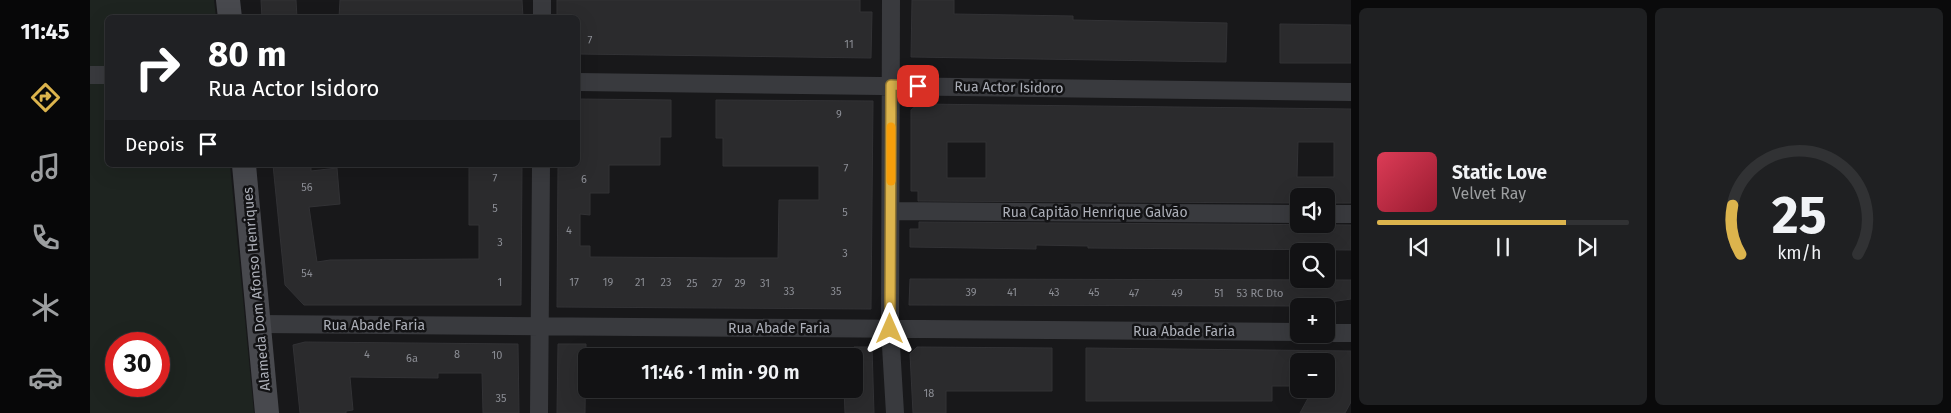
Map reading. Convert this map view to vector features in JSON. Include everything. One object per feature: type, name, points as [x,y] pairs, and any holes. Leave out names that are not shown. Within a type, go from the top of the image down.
[{"type":"main road","points":[[228,0],[230,15]]},
{"type":"main road","name":"Alameda Dom Afonso Henriques","points":[[244,167],[267,413]]},
{"type":"street","points":[[542,0],[542,15]]},
{"type":"street","points":[[891,0],[890,329],[895,413]]},
{"type":"street","points":[[90,75],[105,75]]},
{"type":"street","name":"Rua Actor Isidoro","points":[[580,82],[1351,92]]},
{"type":"street","points":[[539,413],[541,167]]},
{"type":"street","name":"Rua Capitão Henrique Galvão","points":[[891,211],[1290,214]]},
{"type":"street","points":[[1335,214],[1351,214]]},
{"type":"street","name":"Rua Abade Faria","points":[[259,324],[1290,332]]},
{"type":"street","points":[[1335,333],[1351,333]]},
{"type":"shaded area","points":[[90,0],[214,0],[216,15],[105,15],[105,167],[230,167],[254,413],[90,413]]},
{"type":"building","points":[[261,0],[296,0],[297,15],[262,15]]},
{"type":"building","points":[[340,0],[522,0],[523,15],[339,15]]},
{"type":"building","points":[[557,0],[860,0],[860,12],[872,12],[871,58],[580,54],[580,15],[557,15]]},
{"type":"building","points":[[912,0],[954,0],[954,14],[1073,16],[1073,20],[1227,23],[1226,62],[911,57]]},
{"type":"building","points":[[1280,24],[1351,25],[1351,63],[1280,63]]},
{"type":"building","points":[[580,99],[671,100],[671,137],[660,137],[660,165],[609,165],[609,193],[590,193],[590,215],[580,214],[580,246],[590,246],[590,257],[728,258],[778,258],[779,200],[819,200],[819,166],[723,166],[723,138],[716,138],[716,100],[873,101],[871,309],[557,307],[558,167],[580,167]]},
{"type":"building","points":[[918,104],[1351,109],[1351,203],[1335,203],[1335,188],[1290,188],[1290,203],[918,201],[918,191],[911,191],[911,110]],"holes":[[[947,142],[986,142],[986,178],[947,178]],[[1298,142],[1334,142],[1334,177],[1297,177]]]},
{"type":"building","points":[[273,167],[311,167],[311,171],[337,168],[340,204],[309,207],[317,262],[330,260],[479,259],[479,225],[469,225],[469,167],[522,167],[521,305],[304,305],[285,285]]},
{"type":"building","points":[[919,222],[1290,225],[1290,233],[1335,233],[1335,225],[1351,225],[1351,250],[1335,250],[1335,243],[1290,243],[1290,250],[1088,248],[1088,246],[1036,245],[1036,249],[910,247],[910,229],[919,229]]},
{"type":"building","points":[[910,279],[1290,280],[1290,288],[1335,288],[1335,280],[1351,280],[1351,299],[1335,301],[1335,298],[1290,298],[1290,306],[909,305]]},
{"type":"building","points":[[305,342],[518,344],[519,413],[483,413],[482,373],[438,373],[438,378],[350,377],[353,410],[346,411],[346,413],[300,413],[293,345]]},
{"type":"building","points":[[558,344],[586,344],[586,348],[578,348],[578,398],[585,398],[585,413],[557,413]]},
{"type":"building","points":[[872,347],[874,413],[845,413],[844,398],[863,398],[863,348],[854,348]]},
{"type":"building","points":[[917,347],[1052,348],[1052,391],[946,391],[946,413],[913,413],[910,354]]},
{"type":"building","points":[[1086,348],[1351,351],[1351,402],[1345,413],[1300,413],[1308,398],[1335,398],[1335,353],[1290,353],[1290,386],[1272,386],[1272,401],[1086,401]]},
{"type":"slow traffic","points":[[891,127],[891,181]]},
{"type":"route","points":[[890,329],[891,85],[918,86]]}]
